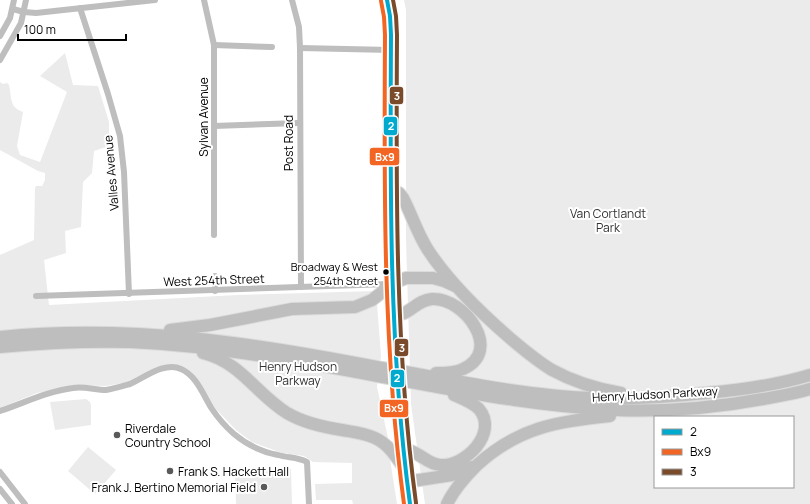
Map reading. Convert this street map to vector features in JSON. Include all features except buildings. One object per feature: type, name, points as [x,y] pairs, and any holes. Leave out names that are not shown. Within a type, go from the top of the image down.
[{"type":"highway","points":[[390,188],[402,196],[420,235],[433,258],[462,292],[500,329],[525,350],[552,370],[574,380],[599,388],[658,397]]},
{"type":"highway","points":[[127,333],[197,327],[292,309],[355,307],[372,300],[392,284],[406,278],[433,278],[451,284],[462,292]]},
{"type":"highway","points":[[394,316],[407,311],[422,301],[433,299],[440,300],[451,304],[465,314],[474,324],[479,334],[481,342],[480,351],[476,359],[468,367],[460,370],[411,378]]},
{"type":"highway","name":"Henry Hudson Parkway","points":[[0,337],[61,333],[127,333],[179,336],[302,353],[411,378],[554,395],[593,398],[658,397],[737,390],[810,375]]},
{"type":"highway","name":"Henry Hudson Parkway","points":[[0,347],[76,342],[129,342],[270,357],[383,372]]},
{"type":"highway","points":[[168,345],[208,355],[225,362],[245,376],[278,407],[303,421],[324,428],[360,433],[374,437],[388,447],[404,468]]},
{"type":"highway","name":"Henry Hudson Parkway","points":[[411,378],[429,386],[557,406],[616,410],[655,410],[735,404],[810,390]]},
{"type":"highway","points":[[402,445],[426,460],[435,464],[443,465],[456,462],[464,458],[476,448],[482,438],[484,421],[478,408],[464,399],[429,386]]},
{"type":"highway","points":[[406,482],[459,473],[471,467],[513,439],[532,430],[548,425],[655,410]]},
{"type":"highway","points":[[447,504],[459,485],[487,456]]},
{"type":"main road","points":[[387,0],[390,16],[391,50],[390,188],[392,284],[397,389],[404,468],[410,504]]},
{"type":"street","points":[[0,36],[10,18],[14,0]]},
{"type":"street","points":[[0,60],[16,33],[24,12],[26,0]]},
{"type":"street","points":[[13,9],[36,13],[155,0]]},
{"type":"street","name":"Sylvan Avenue","points":[[204,0],[214,45],[214,235]]},
{"type":"street","name":"Post Road","points":[[292,0],[299,27],[300,48],[299,123],[301,287]]},
{"type":"street","name":"Valles Avenue","points":[[80,8],[120,136],[124,172],[129,294]]},
{"type":"street","points":[[214,45],[272,47]]},
{"type":"street","points":[[300,48],[391,50]]},
{"type":"street","points":[[214,126],[299,123]]},
{"type":"street","points":[[215,276],[215,291]]},
{"type":"street","name":"West 254th Street","points":[[36,296],[392,284]]},
{"type":"street","points":[[0,411],[50,393],[84,387],[106,390],[128,384],[164,368],[180,368],[194,380],[212,409],[233,434],[247,443],[263,450],[277,455],[302,459],[307,462],[309,504]]},
{"type":"street","points":[[0,472],[25,504]]},
{"type":"street","points":[[0,489],[12,504]]},
{"type":"green space","name":"Van Cortlandt Park","points":[[404,0],[810,0],[810,504],[425,504],[411,404],[406,240],[406,10]]},
{"type":"green space","name":"Henry Hudson Parkway","points":[[65,53],[73,85],[98,86],[109,122],[109,146],[94,151],[92,173],[83,182],[81,227],[65,231],[66,253],[44,260],[49,305],[238,295],[376,291],[381,356],[377,387],[388,438],[397,504],[353,504],[352,500],[316,500],[315,484],[352,483],[352,463],[313,462],[304,456],[282,453],[252,442],[236,430],[215,408],[200,383],[191,372],[179,365],[156,369],[124,383],[105,386],[78,385],[37,393],[0,408],[0,255],[34,240],[35,188],[36,186],[42,186],[45,180],[45,173],[38,171],[0,150],[0,82],[3,84],[7,83],[9,85],[13,105],[15,108],[23,112],[17,146],[20,155],[40,162],[67,92],[40,76]]},
{"type":"green space","points":[[86,399],[91,405],[91,425],[55,430],[50,402]]},
{"type":"green space","points":[[88,447],[116,470],[95,494],[68,471]]},
{"type":"green space","name":"Frank J. Bertino Memorial Field","points":[[291,469],[292,504],[236,504],[235,471]]},
{"type":"transit line","name":"2","points":[[387,0],[391,35],[391,212],[394,329],[403,446],[410,504]]},
{"type":"transit line","name":"3","points":[[393,0],[397,35],[397,211],[400,328],[409,445],[416,503]]},
{"type":"transit line","name":"Bx9","points":[[381,1],[385,35],[385,212],[388,329],[397,446],[404,504]]},
{"type":"place","name":"Broadway & West 254th Street","points":[[386,272]]},
{"type":"place","name":"Riverdale Country School","points":[[117,435]]},
{"type":"place","name":"Frank S. Hackett Hall","points":[[170,471]]},
{"type":"place","name":"Frank J. Bertino Memorial Field","points":[[264,487]]}]
